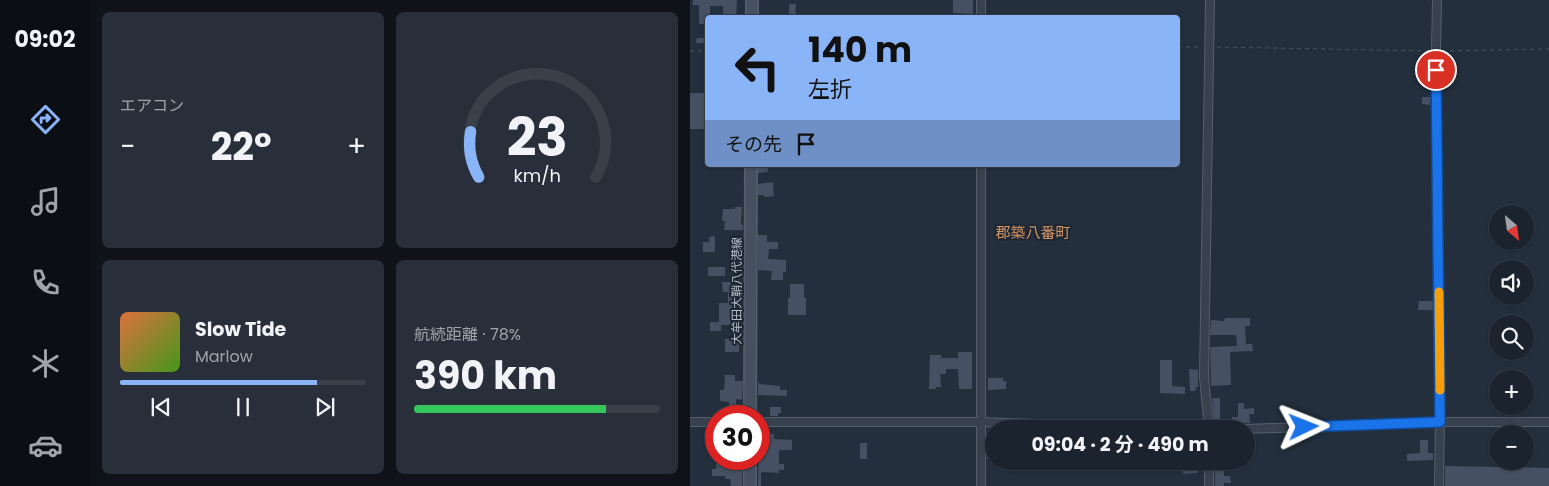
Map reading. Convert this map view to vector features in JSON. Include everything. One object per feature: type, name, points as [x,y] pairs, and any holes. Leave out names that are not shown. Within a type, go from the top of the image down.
[{"type":"main road","points":[[752,0],[752,15]]},
{"type":"main road","name":"大牟田大鞘八代港線","points":[[750,405],[751,167]]},
{"type":"main road","points":[[750,470],[750,486]]},
{"type":"street","points":[[981,0],[981,15]]},
{"type":"street","points":[[1208,420],[1204,377],[1210,0]]},
{"type":"street","points":[[1436,0],[1439,486]]},
{"type":"street","points":[[981,167],[981,486]]},
{"type":"street","points":[[690,422],[705,422]]},
{"type":"street","points":[[770,422],[985,422]]},
{"type":"street","points":[[1255,429],[1440,422],[1549,422]]},
{"type":"street","points":[[1209,470],[1209,486]]},
{"type":"path","points":[[1180,47],[1436,51],[1549,49]]},
{"type":"path","points":[[690,51],[705,51]]},
{"type":"building","points":[[693,0],[737,0],[736,15],[723,15],[723,6],[710,6],[710,15],[705,15],[705,24],[699,24],[699,5],[693,5]]},
{"type":"building","points":[[953,0],[973,0],[973,14],[953,13]]},
{"type":"building","points":[[789,4],[796,4],[795,15],[789,15]]},
{"type":"building","points":[[697,38],[705,38],[705,43],[696,43]]},
{"type":"building","points":[[690,93],[705,93],[705,129],[690,129]]},
{"type":"building","points":[[1422,97],[1430,97],[1430,105],[1422,104]]},
{"type":"building","points":[[758,167],[767,167],[768,172],[758,173]]},
{"type":"building","points":[[773,182],[774,196],[764,197],[764,195],[758,195],[758,184]]},
{"type":"building","points":[[735,207],[742,207],[741,224],[743,225],[743,230],[724,230],[725,221],[722,221],[723,209],[735,209]]},
{"type":"building","points":[[758,235],[767,235],[767,242],[778,242],[778,249],[769,249],[768,259],[786,260],[786,272],[783,272],[783,280],[771,280],[772,271],[758,270]]},
{"type":"building","points":[[715,236],[715,252],[703,252],[703,242],[709,242],[709,237]]},
{"type":"building","points":[[735,258],[742,258],[741,272],[735,272]]},
{"type":"building","points":[[708,267],[725,267],[725,276],[708,276]]},
{"type":"building","points":[[722,282],[736,282],[735,301],[737,301],[737,316],[741,316],[741,325],[721,325],[721,331],[710,331],[710,322],[719,322],[719,303],[728,303],[728,292],[723,292]]},
{"type":"building","points":[[790,284],[804,284],[806,315],[788,315]]},
{"type":"building","points":[[1419,301],[1433,301],[1433,310],[1418,310]]},
{"type":"building","points":[[1225,318],[1250,318],[1250,326],[1245,326],[1246,344],[1252,344],[1253,351],[1230,352],[1231,385],[1211,386],[1210,347],[1237,346],[1236,335],[1210,335],[1211,320],[1224,321]]},
{"type":"building","points":[[725,339],[739,339],[739,352],[725,352]]},
{"type":"building","points":[[958,352],[972,352],[972,389],[959,389],[958,369],[946,369],[946,374],[940,374],[941,387],[929,389],[930,355],[941,355],[941,358],[958,358]]},
{"type":"building","points":[[1160,360],[1172,360],[1172,386],[1185,387],[1185,394],[1160,393]]},
{"type":"building","points":[[1189,369],[1198,370],[1198,387],[1196,387],[1195,391],[1190,391]]},
{"type":"building","points":[[725,375],[735,375],[735,381],[743,381],[742,400],[736,399],[736,405],[729,405],[729,402],[720,401],[720,390],[724,390]]},
{"type":"building","points":[[988,378],[1003,378],[1003,381],[1006,381],[1006,389],[988,390]]},
{"type":"building","points":[[758,382],[759,384],[780,386],[780,390],[787,390],[787,396],[758,395]]},
{"type":"building","points":[[1212,398],[1220,398],[1220,420],[1214,420]]},
{"type":"building","points":[[1238,403],[1244,403],[1244,409],[1254,408],[1254,414],[1249,414],[1250,420],[1232,420],[1232,417],[1238,417]]},
{"type":"building","points":[[770,407],[781,407],[781,413],[778,413],[778,416],[770,416]]},
{"type":"building","points":[[770,434],[774,434],[774,439],[792,440],[792,450],[779,450],[779,464],[784,464],[784,470],[779,470],[779,473],[761,472],[761,486],[758,486],[758,470],[770,470]]},
{"type":"building","points":[[1420,440],[1428,440],[1428,453],[1433,453],[1433,460],[1407,461],[1407,454],[1420,453]]},
{"type":"building","points":[[860,443],[867,443],[867,459],[860,459]]},
{"type":"building","points":[[1445,466],[1489,467],[1489,470],[1549,468],[1549,486],[1445,486]]},
{"type":"building","points":[[712,470],[743,470],[742,486],[731,486],[730,479],[725,479],[725,476],[712,476]]},
{"type":"building","points":[[1182,470],[1198,470],[1198,473],[1183,474]]},
{"type":"building","points":[[1215,470],[1224,470],[1224,476],[1230,476],[1231,483],[1224,483],[1224,486],[1215,486]]},
{"type":"slow traffic","points":[[1439,292],[1440,390]]},
{"type":"district","name":"郡築八番町","points":[[1033,233]]},
{"type":"route","points":[[1304,427],[1440,422],[1436,70]]}]
